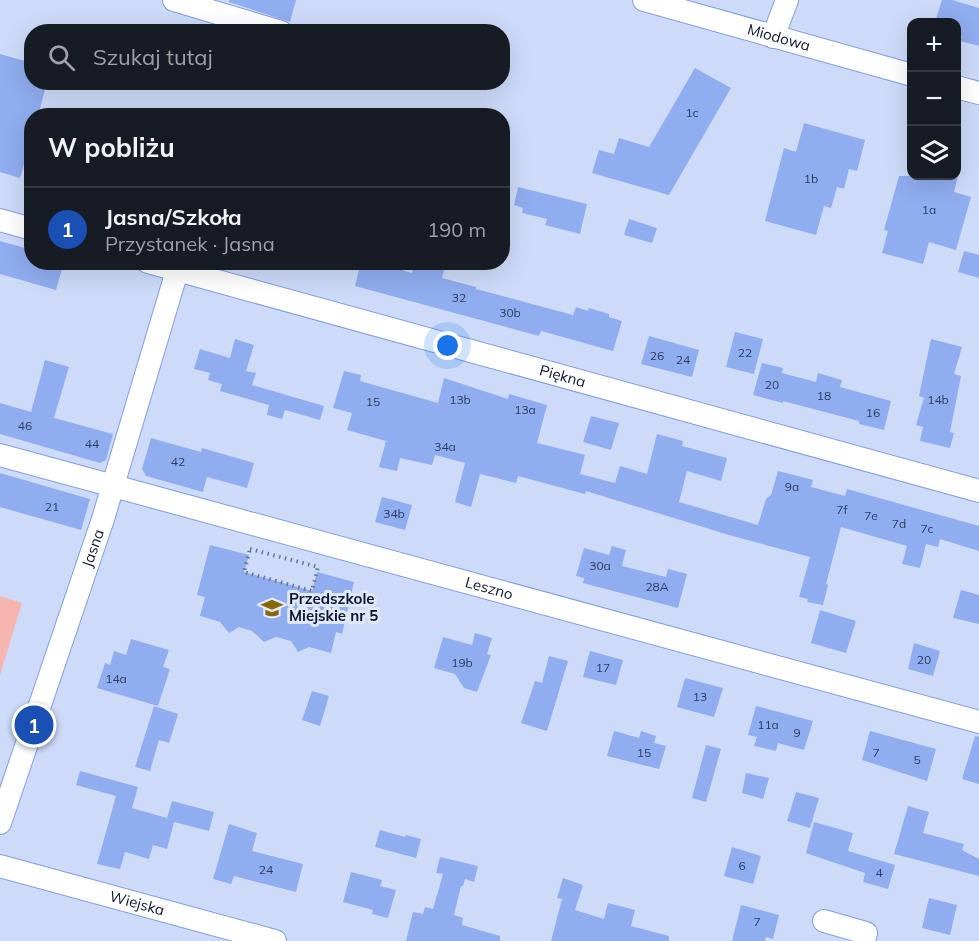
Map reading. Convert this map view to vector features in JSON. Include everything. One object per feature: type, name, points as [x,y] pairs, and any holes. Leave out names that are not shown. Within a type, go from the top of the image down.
[{"type":"street","points":[[174,0],[254,24]]},
{"type":"street","name":"Miodowa","points":[[644,0],[907,74]]},
{"type":"street","points":[[773,37],[787,0]]},
{"type":"street","points":[[961,88],[979,93]]},
{"type":"street","points":[[0,220],[24,227]]},
{"type":"street","name":"Piękna","points":[[174,270],[979,491]]},
{"type":"street","name":"Jasna","points":[[0,823],[114,486],[177,271]]},
{"type":"street","name":"Leszno","points":[[0,455],[979,722]]},
{"type":"street","name":"Wiejska","points":[[0,867],[275,941]]},
{"type":"street","points":[[824,921],[866,933],[864,941]]},
{"type":"path","points":[[250,549],[318,567],[312,591],[244,572],[250,549]]},
{"type":"shaded area","points":[[0,596],[22,603],[0,675]]},
{"type":"building","points":[[229,0],[296,0],[290,22],[229,2]]},
{"type":"building","points":[[942,0],[952,0],[979,8],[979,46],[961,41],[961,18],[936,18]]},
{"type":"building","points":[[0,54],[24,61],[24,90],[45,90],[40,108],[24,108],[24,164],[20,178],[0,172]]},
{"type":"building","points":[[695,68],[731,88],[669,195],[592,173],[599,150],[614,154],[619,138],[649,147]]},
{"type":"building","points":[[804,123],[865,140],[857,171],[849,169],[844,189],[837,187],[831,208],[824,206],[816,235],[765,221],[784,148],[796,152]]},
{"type":"building","points":[[899,176],[907,176],[907,180],[957,180],[954,192],[971,197],[956,250],[929,242],[923,264],[882,253],[888,231],[884,230]]},
{"type":"building","points":[[518,187],[587,204],[580,234],[545,225],[547,219],[522,213],[523,208],[514,205]]},
{"type":"building","points":[[629,219],[657,228],[652,243],[624,235]]},
{"type":"building","points":[[0,241],[24,248],[24,270],[62,270],[56,290],[0,274]]},
{"type":"building","points":[[964,251],[979,255],[979,278],[958,272]]},
{"type":"building","points":[[359,270],[401,270],[412,273],[413,270],[444,270],[442,278],[476,287],[476,289],[573,315],[576,307],[588,311],[589,308],[622,321],[613,351],[541,331],[539,336],[355,286]]},
{"type":"building","points":[[735,332],[763,339],[754,374],[726,367]]},
{"type":"building","points":[[649,336],[699,350],[692,377],[641,364]]},
{"type":"building","points":[[235,339],[254,345],[246,371],[256,373],[252,385],[324,406],[320,420],[285,410],[282,419],[267,415],[269,405],[220,391],[222,384],[208,380],[210,373],[194,369],[200,349],[230,358]]},
{"type":"building","points":[[931,339],[962,347],[954,374],[961,376],[950,432],[954,433],[950,448],[920,441],[923,427],[916,425],[924,398],[919,396]]},
{"type":"building","points":[[45,360],[69,367],[54,418],[113,434],[106,460],[100,463],[0,434],[0,403],[31,412]]},
{"type":"building","points":[[762,363],[783,368],[782,373],[816,382],[818,373],[842,380],[840,387],[891,401],[884,430],[859,424],[859,421],[753,395]]},
{"type":"building","points":[[344,371],[361,375],[360,381],[438,403],[444,378],[508,399],[509,394],[547,405],[537,443],[585,455],[580,474],[615,483],[620,466],[647,474],[657,434],[683,441],[682,446],[727,458],[721,481],[687,471],[679,502],[758,525],[778,471],[813,480],[811,487],[845,496],[847,489],[979,526],[979,551],[940,539],[938,547],[926,544],[920,568],[902,564],[907,546],[841,527],[823,605],[807,602],[808,599],[799,597],[810,557],[586,491],[585,494],[518,476],[516,483],[480,474],[471,507],[455,502],[465,463],[435,455],[432,465],[400,458],[397,471],[379,467],[386,441],[347,430],[352,413],[333,408]]},
{"type":"building","points":[[591,416],[619,423],[611,450],[583,442]]},
{"type":"building","points":[[151,438],[201,452],[202,448],[254,463],[247,488],[207,477],[203,492],[146,476],[142,469]]},
{"type":"building","points":[[0,473],[90,499],[81,530],[0,507]]},
{"type":"building","points":[[382,497],[412,505],[405,530],[375,522]]},
{"type":"building","points":[[210,545],[249,555],[244,572],[312,591],[317,572],[354,582],[342,634],[336,632],[331,653],[309,647],[298,652],[291,641],[276,637],[264,642],[252,631],[239,627],[229,633],[220,622],[200,616],[205,597],[197,595]]},
{"type":"building","points":[[612,546],[626,550],[622,566],[666,577],[668,569],[687,574],[678,608],[583,583],[584,578],[576,576],[584,548],[609,555]]},
{"type":"building","points":[[961,590],[979,595],[979,624],[953,618]]},
{"type":"building","points":[[820,610],[856,621],[846,653],[811,643]]},
{"type":"building","points":[[475,633],[492,638],[487,654],[491,655],[477,692],[464,688],[455,674],[434,668],[443,637],[472,645]]},
{"type":"building","points":[[131,639],[169,650],[163,667],[170,669],[158,706],[97,688],[105,663],[110,665],[114,651],[126,655]]},
{"type":"building","points":[[914,643],[940,651],[933,676],[908,669]]},
{"type":"building","points":[[590,651],[623,660],[616,685],[583,677]]},
{"type":"building","points":[[549,656],[568,661],[547,731],[521,723],[535,681],[542,683]]},
{"type":"building","points":[[685,678],[723,688],[714,717],[677,707]]},
{"type":"building","points":[[312,691],[329,696],[320,726],[302,720]]},
{"type":"building","points":[[154,706],[178,714],[169,743],[159,740],[150,771],[135,767]]},
{"type":"building","points":[[756,706],[813,721],[804,750],[778,743],[776,751],[754,746],[757,737],[748,735]]},
{"type":"building","points":[[614,731],[639,738],[641,731],[656,736],[654,743],[666,746],[659,769],[607,756]]},
{"type":"building","points":[[870,731],[936,749],[927,781],[862,760]]},
{"type":"building","points":[[975,736],[979,737],[979,784],[962,779]]},
{"type":"building","points":[[706,745],[721,749],[706,802],[692,798]]},
{"type":"building","points":[[80,771],[138,787],[132,808],[167,818],[172,801],[214,812],[209,831],[174,822],[167,849],[153,845],[149,859],[125,852],[120,869],[97,864],[116,796],[76,785]]},
{"type":"building","points":[[746,773],[769,778],[763,799],[742,793]]},
{"type":"building","points":[[796,792],[819,798],[810,828],[787,821]]},
{"type":"building","points":[[908,806],[929,812],[923,833],[964,844],[962,850],[979,859],[979,876],[894,854]]},
{"type":"building","points":[[814,822],[853,833],[848,851],[895,865],[888,889],[863,882],[865,873],[806,853]]},
{"type":"building","points":[[229,824],[257,833],[252,851],[303,864],[296,892],[234,876],[231,884],[213,879]]},
{"type":"building","points":[[380,830],[421,839],[416,858],[375,847]]},
{"type":"building","points":[[732,847],[761,856],[753,884],[724,876]]},
{"type":"building","points":[[440,857],[478,866],[474,882],[465,879],[461,886],[454,915],[463,918],[462,925],[500,936],[500,941],[406,941],[413,912],[423,914],[425,907],[433,909],[443,874],[436,873]]},
{"type":"building","points":[[351,872],[382,880],[380,886],[396,890],[388,918],[372,914],[373,910],[343,902]]},
{"type":"building","points":[[563,878],[583,885],[575,910],[604,919],[608,903],[635,910],[631,926],[669,936],[669,941],[551,941],[562,899],[557,898]]},
{"type":"building","points":[[929,898],[957,905],[950,935],[922,928]]},
{"type":"building","points":[[741,905],[779,915],[773,939],[766,937],[765,941],[732,941]]},
{"type":"place","name":"Przedszkole Miejskie nr 5","points":[[272,608]]},
{"type":"place","name":"Jasna/Szkoła","points":[[34,725]]}]
